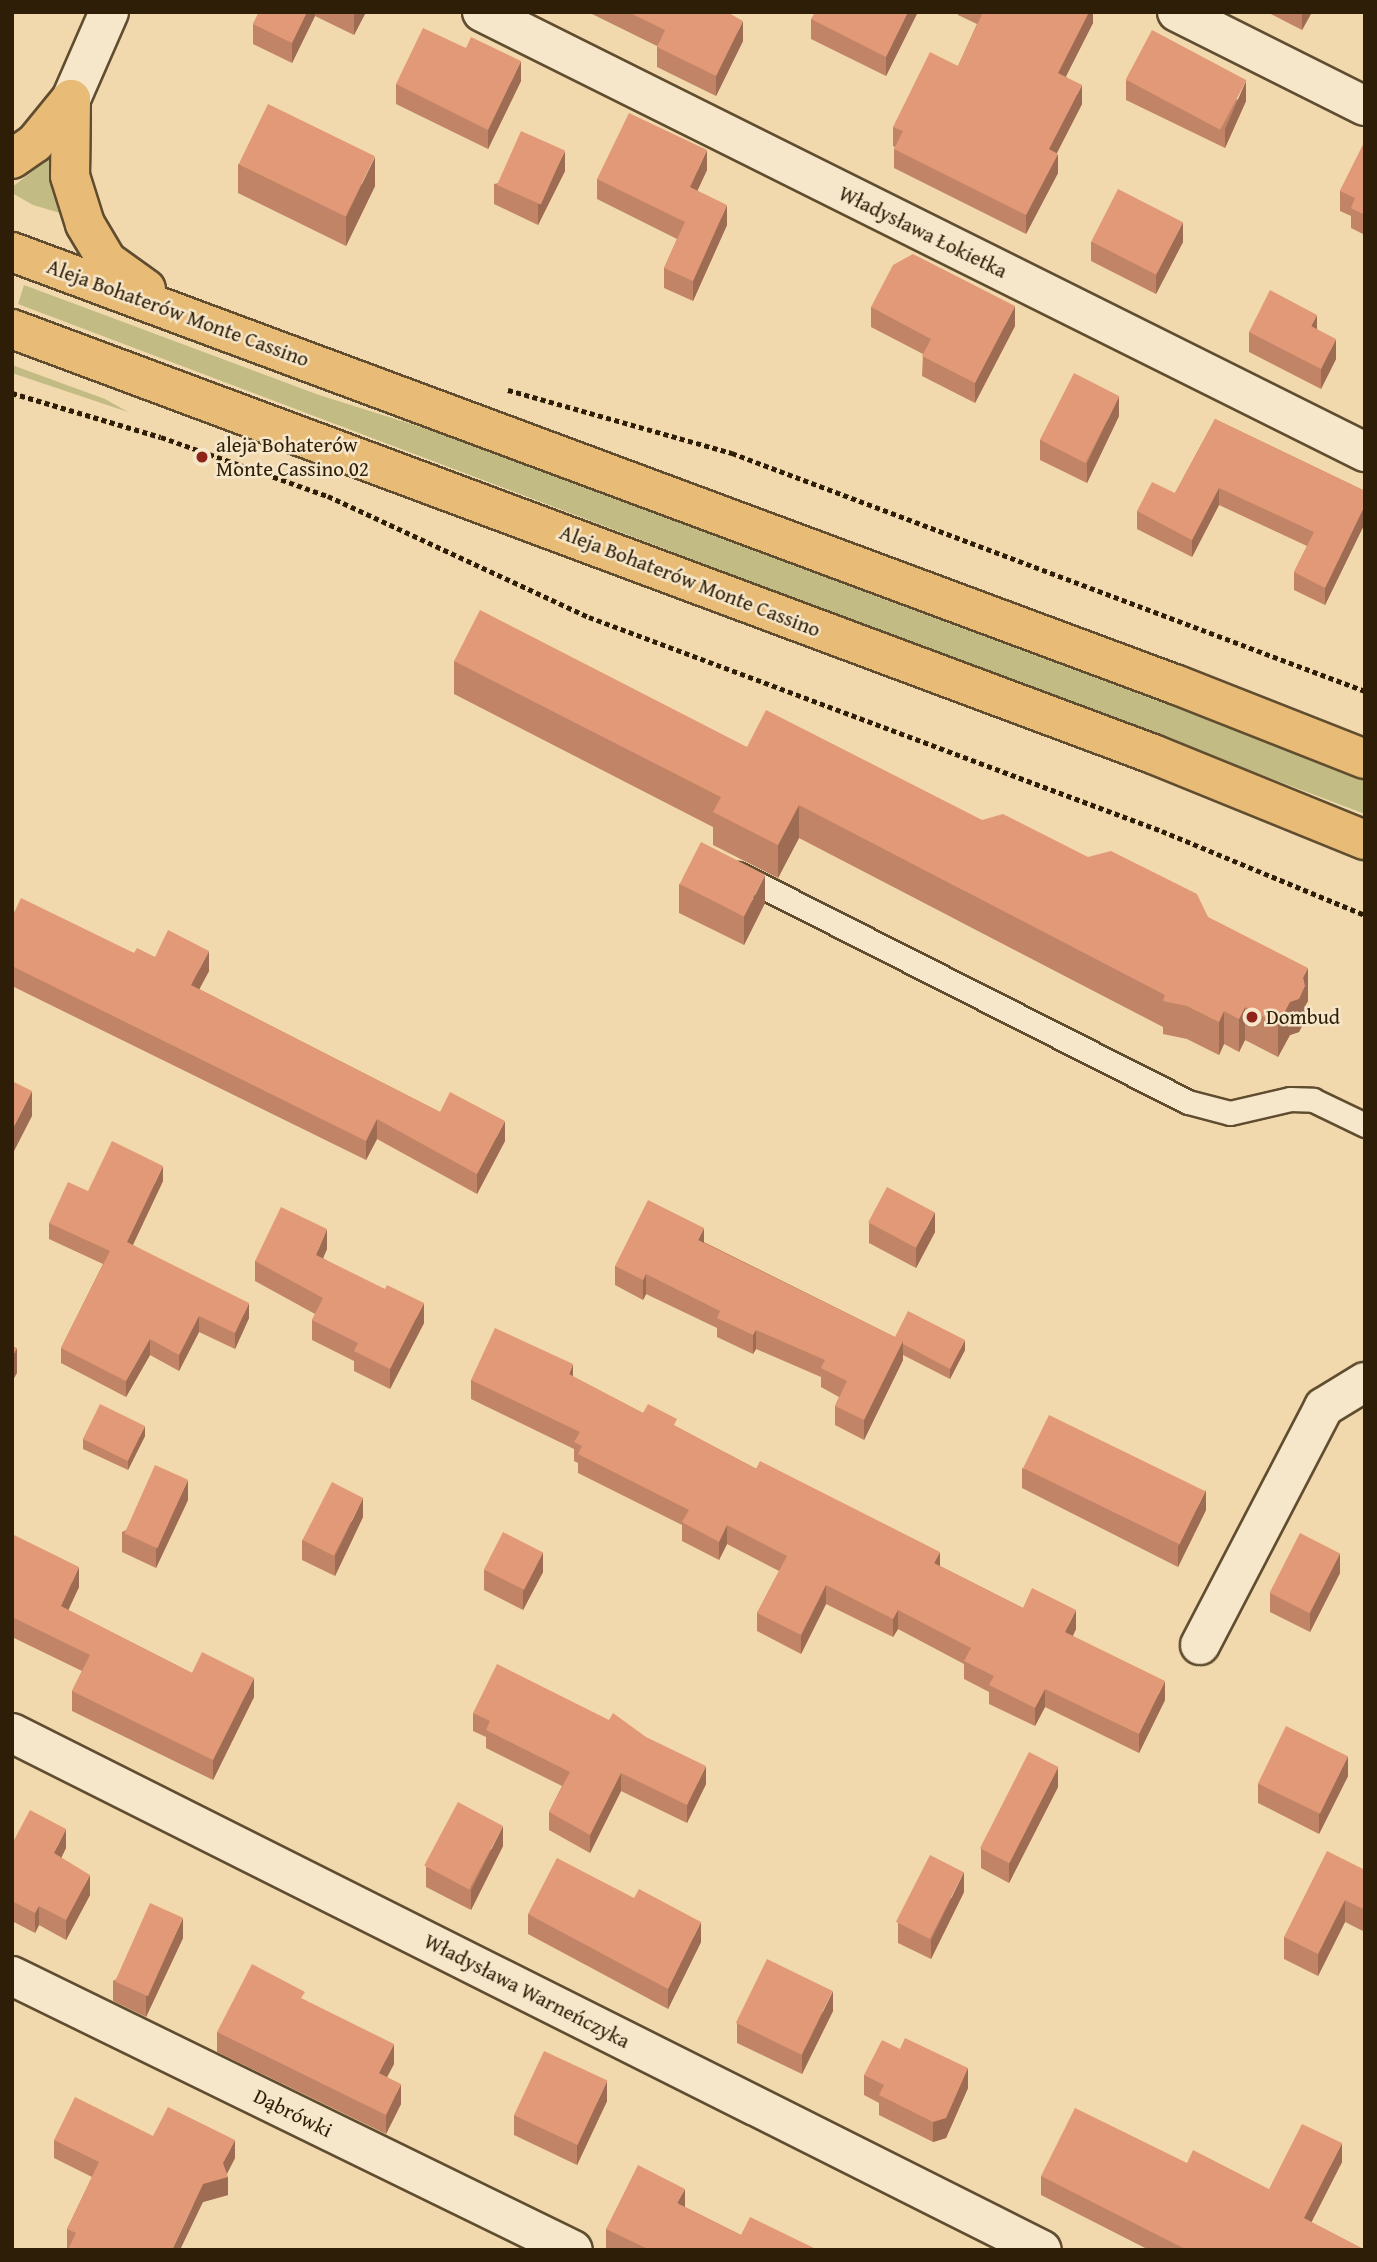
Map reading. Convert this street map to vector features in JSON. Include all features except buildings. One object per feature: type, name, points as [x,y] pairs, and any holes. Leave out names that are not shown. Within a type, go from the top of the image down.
[{"type":"main road","points":[[12,159],[35,143],[71,99]]},
{"type":"main road","points":[[71,99],[70,176],[85,224],[107,261],[178,312]]},
{"type":"main road","name":"Aleja Bohaterów Monte Cassino","points":[[12,253],[178,312],[1365,759]]},
{"type":"main road","name":"Aleja Bohaterów Monte Cassino","points":[[12,329],[1153,754],[1365,840]]},
{"type":"street","points":[[71,99],[109,12]]},
{"type":"street","name":"Władysława Łokietka","points":[[482,12],[1365,452]]},
{"type":"street","points":[[1177,12],[1365,106]]},
{"type":"street","points":[[1200,1645],[1324,1407],[1365,1382]]},
{"type":"street","name":"Władysława Warneńczyka","points":[[12,1733],[1042,2250]]},
{"type":"street","name":"Dąbrówki","points":[[12,1976],[573,2250]]},
{"type":"lane","points":[[711,860],[1188,1102],[1230,1113],[1290,1099],[1313,1100],[1365,1125]]},
{"type":"path","points":[[505,389],[732,453],[1365,691]]},
{"type":"path","points":[[12,393],[161,437],[328,496],[481,571],[589,617],[1162,831],[1365,915]]},
{"type":"shaded area","points":[[57,153],[67,215],[33,205],[12,193],[12,187]]},
{"type":"shaded area","points":[[24,285],[319,395],[427,429],[1308,757],[1365,781],[1365,814],[18,304]]},
{"type":"shaded area","points":[[12,365],[105,399],[128,412],[12,373]]},
{"type":"place","name":"aleja Bohaterów Monte Cassino 02","points":[[202,457]]},
{"type":"place","name":"Dombud","points":[[1252,1017]]}]
